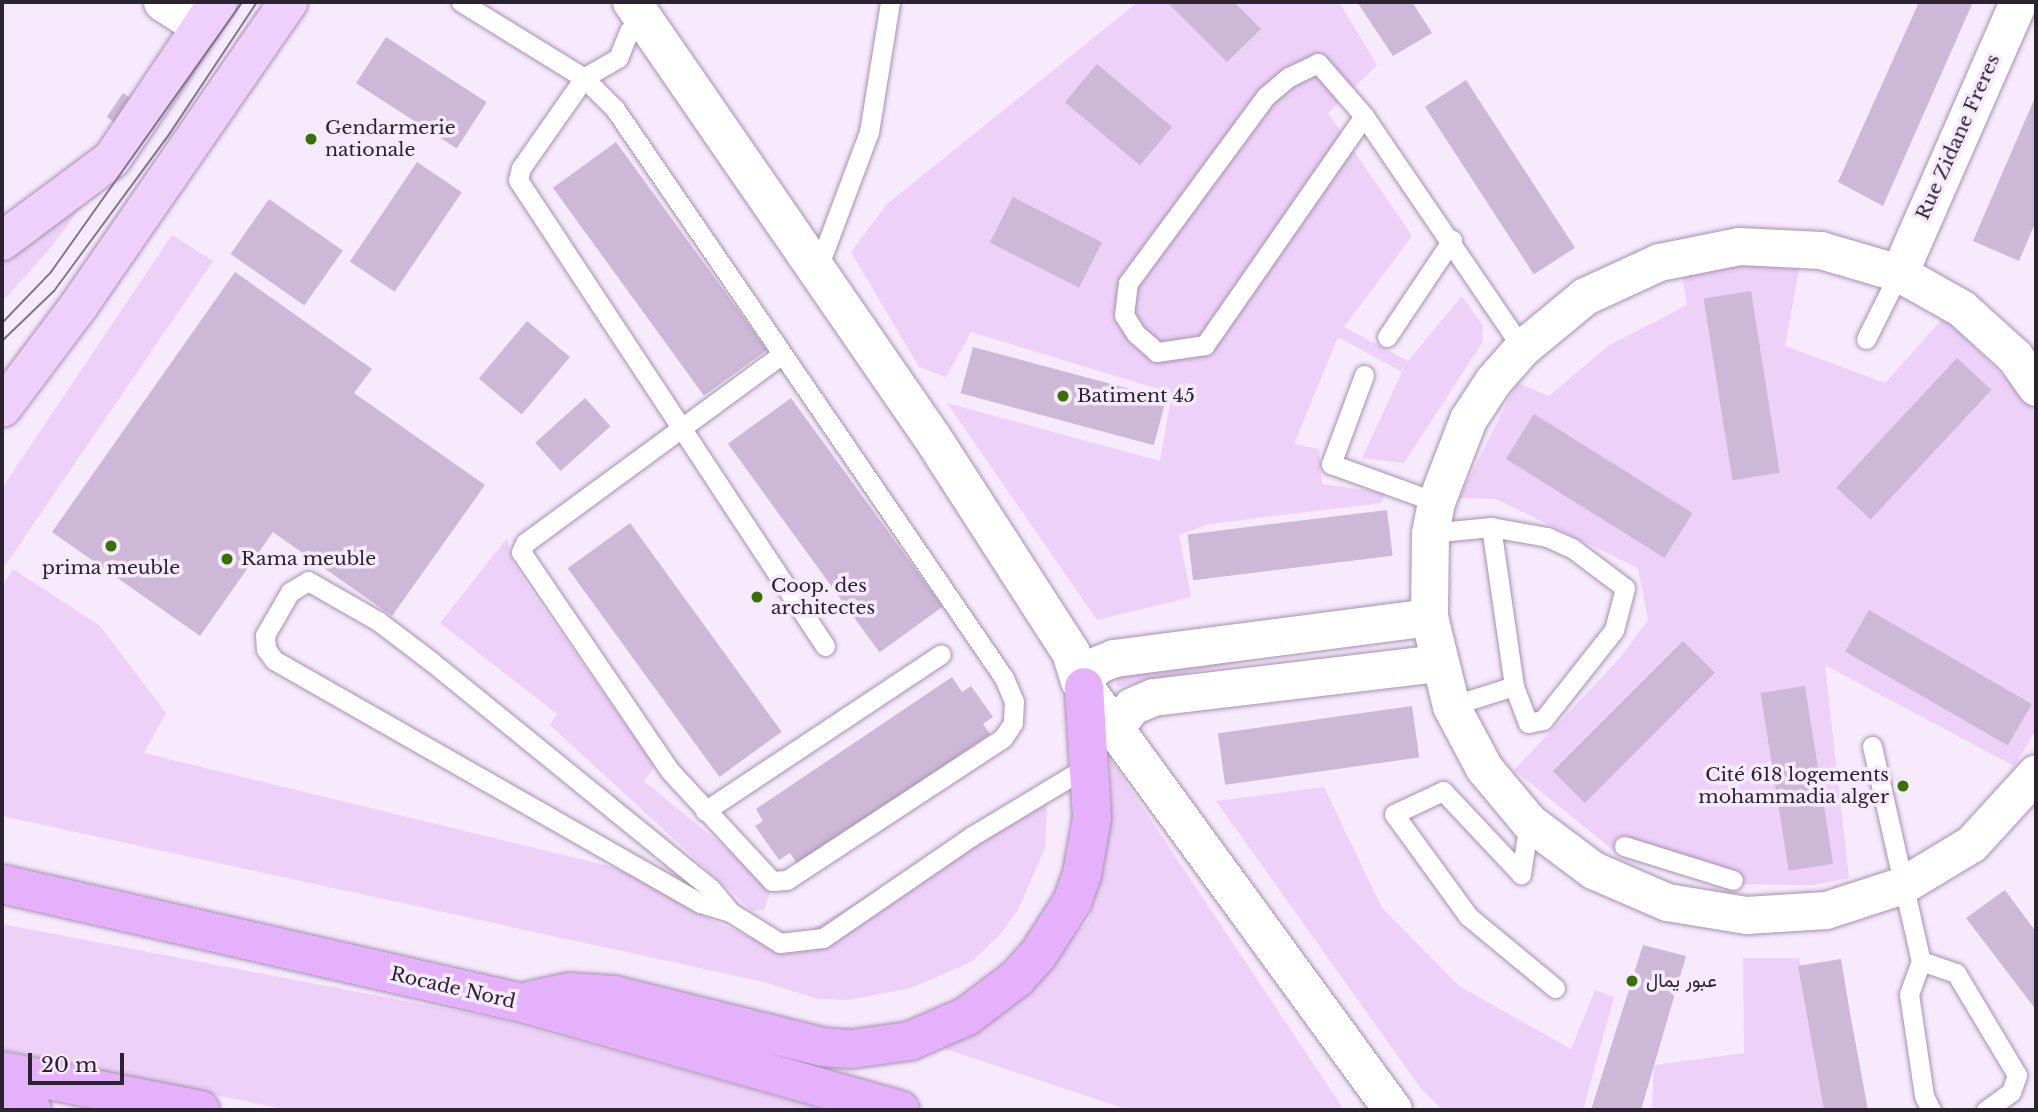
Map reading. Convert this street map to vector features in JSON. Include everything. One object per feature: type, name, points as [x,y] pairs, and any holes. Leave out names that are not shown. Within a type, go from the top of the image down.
[{"type":"highway","points":[[522,1003],[546,996],[592,992],[822,1047],[852,1049],[890,1045],[939,1031],[1017,978],[1062,920],[1083,874],[1089,844],[1088,766],[1082,684]]},
{"type":"highway","name":"Rocade Nord","points":[[2,884],[522,1003],[900,1110]]},
{"type":"highway","points":[[2,1071],[200,1110]]},
{"type":"highway","points":[[2,1094],[32,1110]]},
{"type":"main road","points":[[2,408],[80,304],[288,2]]},
{"type":"main road","points":[[2,241],[112,159],[210,14]]},
{"type":"street","points":[[162,2],[210,14]]},
{"type":"street","name":"Rue Zidane Freres","points":[[1899,273],[2018,2]]},
{"type":"street","points":[[623,11],[816,272],[836,316]]},
{"type":"street","points":[[623,11],[836,316],[1057,664],[1082,684],[1393,1110]]},
{"type":"street","points":[[2036,387],[2014,356],[1961,309],[1899,273],[1821,250],[1739,246],[1659,262],[1585,296],[1522,348],[1468,419],[1433,517],[1429,617],[1437,663],[1451,705],[1484,768],[1529,822],[1593,870],[1667,902],[1746,915],[1786,913],[1826,910],[1903,886],[1971,844],[2036,773]]},
{"type":"street","points":[[1082,684],[1099,663],[1114,658],[1429,617]]},
{"type":"street","points":[[1114,729],[1132,706],[1153,697],[1437,663]]},
{"type":"lane","points":[[461,2],[584,78],[615,109],[1004,678],[1014,701],[1013,723],[1003,738],[787,880],[772,881],[757,869],[670,771],[522,552],[525,542],[782,354]]},
{"type":"lane","points":[[816,272],[869,132],[890,2]]},
{"type":"lane","points":[[623,11],[618,58],[584,78],[521,168],[518,180],[825,646]]},
{"type":"lane","points":[[1364,116],[1205,345],[1157,352],[1136,334],[1124,315],[1128,283],[1266,96],[1289,77],[1318,63],[1364,116],[1452,240],[1522,348]]},
{"type":"lane","points":[[1387,337],[1452,240]]},
{"type":"lane","points":[[1866,339],[1899,273]]},
{"type":"lane","points":[[1364,376],[1331,464],[1433,517],[1491,527],[1547,537],[1573,548],[1625,588],[1614,630],[1543,720],[1528,723],[1514,686],[1491,527]]},
{"type":"lane","points":[[730,912],[711,889],[406,641],[314,582],[301,582],[290,592],[265,635],[266,649],[274,660],[700,903],[730,912],[780,943],[823,938],[972,836],[1088,766]]},
{"type":"lane","points":[[705,811],[941,654]]},
{"type":"lane","points":[[1451,705],[1514,686]]},
{"type":"lane","points":[[1872,747],[1921,961],[1909,995],[1924,1096],[1931,1110]]},
{"type":"lane","points":[[1529,822],[1521,874],[1443,791],[1394,814],[1468,916],[1555,988]]},
{"type":"lane","points":[[1624,846],[1733,880]]},
{"type":"lane","points":[[1667,902],[1680,863]]},
{"type":"lane","points":[[1921,961],[1956,973],[2017,1075],[2011,1092],[1986,1110]]},
{"type":"shaded area","points":[[1138,2],[1339,2],[1377,65],[1328,113],[1412,236],[1344,327],[1408,361],[1462,296],[1483,326],[1482,343],[1404,463],[1362,458],[1402,372],[1338,337],[1294,444],[1319,449],[1322,484],[1386,493],[1381,503],[1209,524],[1179,535],[1191,597],[1097,620],[947,403],[1160,461],[1172,393],[971,332],[946,377],[919,367],[851,252],[887,204]]},
{"type":"shaded area","points":[[102,178],[52,246],[2,302],[2,255]]},
{"type":"shaded area","points":[[172,235],[213,261],[2,570],[2,488]]},
{"type":"shaded area","points":[[1762,260],[1800,265],[1785,346],[1885,383],[1944,317],[2030,403],[2036,417],[2036,730],[2014,766],[1825,665],[1849,878],[1814,885],[1711,884],[1613,850],[1514,770],[1620,658],[1648,620],[1638,568],[1496,499],[1459,498],[1517,383],[1549,396],[1608,346],[1687,305],[1682,275]]},
{"type":"shaded area","points":[[507,538],[513,563],[531,591],[655,766],[644,781],[772,886],[764,910],[752,911],[550,725],[557,714],[440,623]]},
{"type":"shaded area","points":[[13,569],[100,626],[166,713],[144,753],[609,866],[677,892],[705,917],[747,936],[788,943],[1048,789],[1045,848],[1018,910],[998,937],[971,962],[911,988],[848,1000],[818,999],[760,981],[2,816],[2,587]]},
{"type":"shaded area","points":[[1417,627],[1117,687],[1115,675]]},
{"type":"shaded area","points":[[1111,760],[1344,1110],[1129,1110],[940,1047],[1029,988],[1089,919],[1110,829]]},
{"type":"shaded area","points":[[1324,787],[1382,908],[1459,986],[1571,1049],[1595,990],[1614,997],[1583,1110],[1443,1110],[1422,1090],[1216,801]]},
{"type":"shaded area","points":[[2,924],[489,1017],[827,1110],[287,1110],[2,1050]]},
{"type":"shaded area","points":[[1743,958],[1799,958],[1834,1110],[1652,1110],[1654,1065],[1744,1053]]},
{"type":"building","points":[[1167,2],[1234,2],[1261,29],[1227,62]]},
{"type":"building","points":[[1357,2],[1412,2],[1432,33],[1393,56]]},
{"type":"building","points":[[1919,2],[1973,2],[1883,206],[1838,182]]},
{"type":"building","points":[[386,37],[487,102],[457,148],[356,83]]},
{"type":"building","points":[[1097,64],[1172,127],[1140,165],[1065,102]]},
{"type":"building","points":[[1466,80],[1575,248],[1534,274],[1425,107]]},
{"type":"building","points":[[123,93],[138,103],[122,127],[107,117]]},
{"type":"building","points":[[2036,95],[2036,221],[2019,261],[1973,241]]},
{"type":"building","points":[[616,142],[767,350],[704,396],[553,188]]},
{"type":"building","points":[[417,162],[462,192],[395,292],[350,261]]},
{"type":"building","points":[[1013,197],[1102,242],[1079,288],[990,242]]},
{"type":"building","points":[[269,199],[343,251],[304,306],[231,254]]},
{"type":"building","points":[[235,272],[372,369],[354,393],[485,485],[392,616],[273,532],[200,636],[52,532]]},
{"type":"building","points":[[1751,291],[1780,473],[1732,480],[1704,299]]},
{"type":"building","points":[[527,321],[570,357],[522,414],[479,378]]},
{"type":"building","name":"Batiment 45","points":[[973,347],[1166,399],[1154,445],[961,393]]},
{"type":"building","points":[[1957,358],[1991,390],[1871,520],[1836,487]]},
{"type":"building","points":[[585,398],[610,426],[561,471],[535,443]]},
{"type":"building","points":[[791,398],[943,607],[880,653],[728,444]]},
{"type":"building","points":[[1534,414],[1693,513],[1664,558],[1506,459]]},
{"type":"building","points":[[1387,510],[1393,556],[1193,580],[1187,534]]},
{"type":"building","points":[[630,523],[782,732],[719,777],[568,568]]},
{"type":"building","points":[[1869,610],[2032,704],[2008,746],[1845,652]]},
{"type":"building","points":[[1683,641],[1715,673],[1585,803],[1553,771]]},
{"type":"building","points":[[952,677],[962,692],[971,686],[993,717],[983,724],[990,734],[798,865],[790,853],[779,860],[755,826],[763,821],[756,809]]},
{"type":"building","points":[[1805,686],[1833,864],[1789,871],[1761,693]]},
{"type":"building","points":[[1412,706],[1419,757],[1225,785],[1218,733]]},
{"type":"building","points":[[2005,890],[2036,932],[2036,1010],[1966,918]]},
{"type":"building","points":[[1643,945],[1686,956],[1641,1110],[1591,1110]]},
{"type":"building","points":[[1841,959],[1868,1110],[1824,1110],[1798,966]]},
{"type":"tram line","points":[[2,323],[51,272],[242,2]]},
{"type":"tram line","points":[[2,341],[54,291],[170,133],[257,2]]},
{"type":"place","name":"Gendarmerie nationale","points":[[311,139]]},
{"type":"place","name":"Batiment 45","points":[[1063,396]]},
{"type":"place","name":"prima meuble","points":[[111,546]]},
{"type":"place","name":"Rama meuble","points":[[227,559]]},
{"type":"place","name":"Coop. des architectes","points":[[757,597]]},
{"type":"place","name":"Cité 618 logements mohammadia alger","points":[[1903,786]]},
{"type":"place","name":"عبور يمال","points":[[1632,981]]}]
